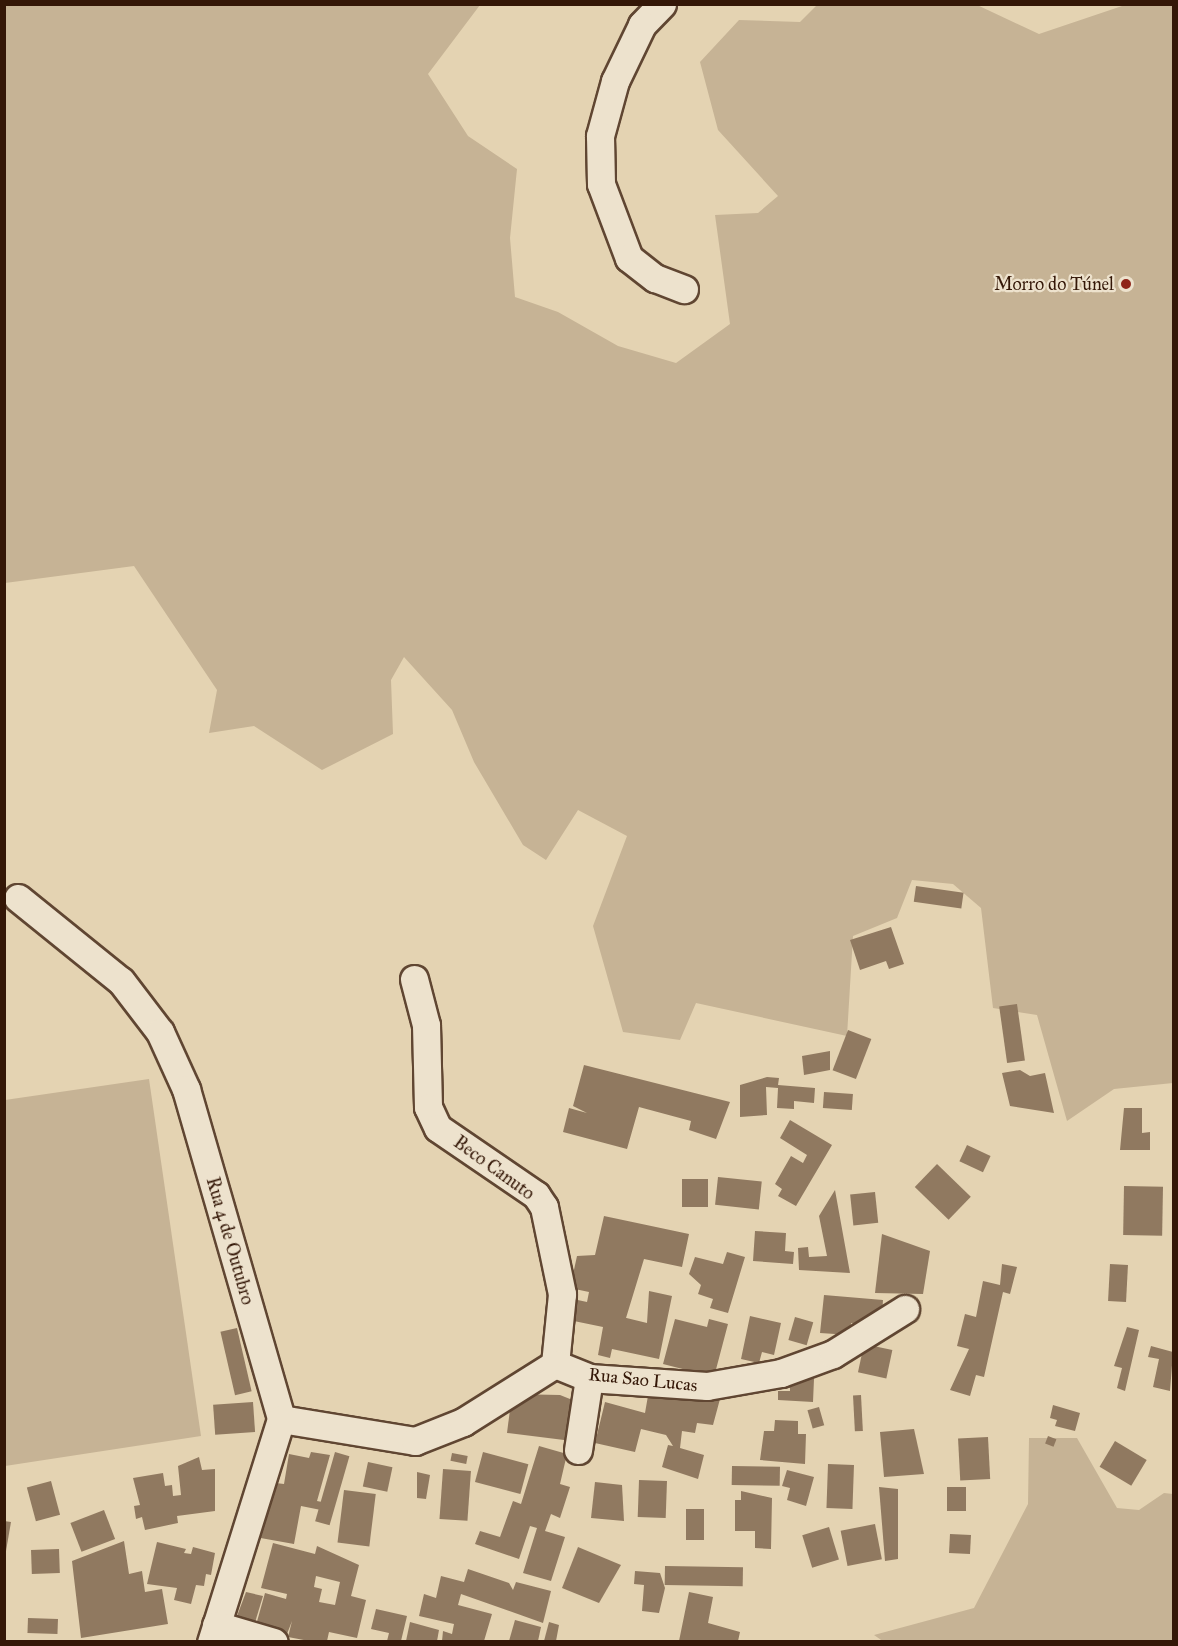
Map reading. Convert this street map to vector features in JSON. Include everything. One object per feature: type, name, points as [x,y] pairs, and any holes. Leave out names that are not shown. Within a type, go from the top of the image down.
[{"type":"street","points":[[662,4],[642,25],[615,81],[600,136],[601,184],[629,258],[655,278],[684,289]]},
{"type":"street","name":"Rua 4 de Outubro","points":[[18,898],[121,981],[160,1032],[186,1089],[281,1419]]},
{"type":"street","name":"Beco Canuto","points":[[414,979],[426,1025],[428,1107],[438,1128],[544,1207],[562,1294],[555,1364]]},
{"type":"street","name":"Rua Sao Lucas","points":[[555,1364],[590,1378],[707,1386],[781,1373],[833,1354],[905,1309]]},
{"type":"street","points":[[274,1641],[214,1633],[281,1419],[415,1441],[464,1422],[555,1364]]},
{"type":"street","points":[[578,1450],[590,1378]]},
{"type":"shaded area","points":[[975,4],[1039,34],[1125,5],[1173,5],[1173,1083],[1114,1089],[1067,1121],[1037,1015],[993,1008],[981,908],[953,884],[912,880],[897,918],[853,936],[847,1036],[696,1003],[680,1040],[623,1032],[593,926],[627,836],[578,810],[546,860],[523,845],[474,762],[452,710],[404,657],[391,680],[393,734],[322,770],[254,726],[209,733],[217,690],[134,566],[5,583],[5,5],[480,5],[428,74],[468,136],[517,169],[510,238],[515,297],[558,312],[618,346],[676,363],[730,324],[715,215],[758,213],[778,196],[718,130],[700,62],[739,20],[800,22],[817,5]]},
{"type":"shaded area","points":[[149,1079],[201,1436],[5,1466],[5,1100]]},
{"type":"shaded area","points":[[1029,1438],[1077,1438],[1117,1508],[1139,1510],[1164,1493],[1173,1494],[1173,1641],[884,1642],[874,1635],[974,1608],[1028,1504]]},
{"type":"building","points":[[916,886],[964,893],[961,909],[914,902]]},
{"type":"building","points":[[891,927],[904,964],[889,969],[886,961],[860,970],[850,940]]},
{"type":"building","points":[[1017,1004],[1025,1060],[1007,1063],[999,1007]]},
{"type":"building","points":[[848,1030],[871,1039],[856,1079],[833,1070]]},
{"type":"building","points":[[830,1051],[830,1070],[804,1075],[802,1056]]},
{"type":"building","points":[[584,1065],[730,1102],[716,1139],[689,1130],[691,1121],[639,1107],[627,1149],[563,1132],[569,1108],[587,1113],[573,1106]]},
{"type":"building","points":[[1020,1070],[1030,1076],[1045,1073],[1054,1113],[1010,1106],[1002,1073]]},
{"type":"building","points":[[767,1077],[779,1078],[778,1085],[815,1088],[814,1103],[794,1101],[794,1109],[777,1108],[778,1088],[766,1087],[767,1115],[740,1117],[740,1085]]},
{"type":"building","points":[[824,1092],[853,1094],[852,1110],[823,1108]]},
{"type":"building","points":[[1124,1108],[1142,1108],[1142,1133],[1150,1132],[1150,1150],[1120,1150]]},
{"type":"building","points":[[790,1120],[832,1145],[796,1206],[778,1196],[782,1189],[775,1184],[791,1156],[803,1163],[807,1155],[780,1138]]},
{"type":"building","points":[[967,1145],[991,1156],[983,1172],[959,1161]]},
{"type":"building","points":[[937,1164],[971,1197],[949,1220],[915,1187]]},
{"type":"building","points":[[718,1177],[762,1182],[759,1209],[715,1205]]},
{"type":"building","points":[[682,1179],[708,1179],[708,1207],[682,1207]]},
{"type":"building","points":[[1124,1186],[1163,1187],[1162,1236],[1123,1235]]},
{"type":"building","points":[[835,1190],[850,1273],[799,1270],[798,1248],[808,1247],[809,1257],[827,1256],[819,1216]]},
{"type":"building","points":[[875,1192],[878,1223],[853,1225],[850,1195]]},
{"type":"building","points":[[604,1216],[689,1234],[682,1267],[644,1259],[626,1318],[647,1323],[649,1291],[672,1296],[659,1359],[612,1349],[610,1358],[598,1355],[603,1327],[569,1320],[573,1299],[587,1302],[589,1292],[570,1288],[577,1256],[595,1255]]},
{"type":"building","points":[[755,1231],[786,1233],[785,1251],[794,1252],[793,1264],[753,1261]]},
{"type":"building","points":[[882,1234],[930,1251],[923,1294],[875,1293]]},
{"type":"building","points":[[727,1252],[745,1257],[728,1313],[710,1308],[713,1299],[698,1294],[701,1285],[689,1274],[695,1257],[723,1264]]},
{"type":"building","points":[[1002,1264],[1017,1267],[1010,1294],[1003,1292],[984,1377],[976,1375],[970,1396],[950,1390],[969,1349],[957,1346],[965,1314],[976,1317],[983,1281],[1000,1285]]},
{"type":"building","points":[[1110,1264],[1128,1265],[1126,1302],[1108,1301]]},
{"type":"building","points":[[824,1295],[883,1300],[882,1314],[865,1327],[851,1323],[850,1335],[820,1333]]},
{"type":"building","points":[[750,1316],[781,1323],[774,1355],[762,1352],[759,1363],[741,1359]]},
{"type":"building","points":[[795,1317],[813,1322],[807,1345],[788,1340]]},
{"type":"building","points":[[675,1319],[707,1327],[709,1319],[728,1324],[714,1377],[663,1364]]},
{"type":"building","points":[[1127,1327],[1139,1330],[1125,1391],[1117,1388],[1122,1368],[1114,1366]]},
{"type":"building","points":[[237,1328],[252,1391],[235,1395],[220,1332]]},
{"type":"building","points":[[864,1344],[892,1350],[886,1378],[858,1372]]},
{"type":"building","points":[[1151,1346],[1173,1352],[1170,1391],[1153,1387],[1159,1359],[1148,1357]]},
{"type":"building","points":[[790,1378],[814,1379],[813,1402],[778,1400],[778,1391],[790,1391]]},
{"type":"building","points":[[649,1390],[720,1399],[713,1425],[697,1423],[695,1433],[682,1431],[680,1448],[704,1455],[698,1479],[662,1467],[668,1445],[673,1446],[666,1435],[641,1429],[635,1452],[595,1443],[605,1402],[645,1413]]},
{"type":"building","points":[[512,1394],[560,1395],[575,1401],[572,1441],[507,1433]]},
{"type":"building","points":[[853,1395],[861,1395],[863,1431],[855,1431]]},
{"type":"building","points":[[253,1402],[255,1432],[215,1435],[213,1405]]},
{"type":"building","points":[[1053,1405],[1080,1413],[1075,1431],[1055,1426],[1057,1420],[1050,1418]]},
{"type":"building","points":[[819,1407],[824,1425],[813,1429],[807,1410]]},
{"type":"building","points":[[775,1420],[798,1421],[798,1434],[806,1434],[805,1464],[760,1460],[764,1431],[774,1431]]},
{"type":"building","points":[[914,1429],[924,1474],[884,1477],[880,1432]]},
{"type":"building","points":[[1048,1436],[1056,1439],[1054,1447],[1045,1443]]},
{"type":"building","points":[[988,1437],[990,1479],[960,1481],[958,1439]]},
{"type":"building","points":[[1115,1441],[1147,1460],[1131,1486],[1100,1467]]},
{"type":"building","points":[[539,1446],[567,1454],[560,1484],[570,1487],[560,1518],[551,1514],[545,1531],[565,1537],[551,1581],[523,1573],[537,1528],[530,1526],[519,1559],[475,1544],[480,1531],[500,1537],[513,1501],[521,1504]]},
{"type":"building","points":[[311,1452],[330,1455],[317,1501],[322,1502],[321,1510],[301,1506],[294,1544],[255,1537],[268,1482],[284,1484],[289,1454],[309,1458]]},
{"type":"building","points":[[335,1452],[349,1456],[330,1525],[315,1521]]},
{"type":"building","points":[[483,1452],[528,1464],[520,1494],[475,1482]]},
{"type":"building","points":[[452,1453],[468,1456],[466,1464],[450,1461]]},
{"type":"building","points":[[199,1457],[202,1470],[215,1469],[215,1511],[177,1516],[178,1523],[145,1530],[142,1517],[136,1519],[134,1506],[140,1505],[133,1478],[163,1473],[165,1486],[172,1485],[173,1496],[181,1495],[178,1466]]},
{"type":"building","points":[[368,1462],[392,1467],[387,1492],[363,1486]]},
{"type":"building","points":[[828,1464],[854,1465],[852,1509],[826,1508]]},
{"type":"building","points":[[732,1466],[780,1467],[780,1486],[732,1485]]},
{"type":"building","points":[[443,1469],[471,1471],[467,1521],[440,1519]]},
{"type":"building","points":[[787,1470],[814,1477],[806,1506],[787,1500],[790,1488],[782,1486]]},
{"type":"building","points":[[417,1472],[430,1475],[426,1499],[417,1498]]},
{"type":"building","points":[[639,1480],[667,1481],[666,1518],[638,1517]]},
{"type":"building","points":[[51,1481],[60,1515],[36,1521],[27,1487]]},
{"type":"building","points":[[595,1482],[622,1485],[624,1521],[591,1518]]},
{"type":"building","points":[[879,1487],[898,1489],[898,1559],[885,1561]]},
{"type":"building","points":[[947,1487],[966,1487],[966,1511],[947,1511]]},
{"type":"building","points":[[344,1490],[376,1494],[369,1547],[338,1543]]},
{"type":"building","points":[[741,1491],[772,1498],[771,1549],[755,1548],[755,1531],[735,1531],[735,1500],[741,1500]]},
{"type":"building","points":[[686,1509],[704,1509],[704,1540],[686,1540]]},
{"type":"building","points":[[104,1510],[115,1539],[82,1552],[70,1523]]},
{"type":"building","points":[[4,1521],[11,1522],[6,1551],[4,1551]]},
{"type":"building","points":[[875,1524],[882,1559],[848,1566],[841,1531]]},
{"type":"building","points":[[829,1527],[839,1560],[812,1568],[802,1535]]},
{"type":"building","points":[[950,1534],[971,1535],[970,1554],[949,1553]]},
{"type":"building","points":[[124,1541],[129,1574],[142,1571],[145,1592],[162,1589],[168,1624],[81,1638],[72,1561]]},
{"type":"building","points":[[157,1542],[186,1549],[184,1553],[191,1554],[193,1547],[215,1553],[211,1575],[206,1574],[204,1586],[196,1585],[191,1604],[174,1600],[177,1588],[147,1584]]},
{"type":"building","points":[[273,1543],[315,1554],[317,1546],[359,1565],[351,1596],[366,1600],[357,1638],[329,1632],[327,1641],[309,1641],[288,1637],[292,1621],[287,1634],[256,1625],[265,1593],[286,1599],[287,1594],[261,1588]],"holes":[[[316,1576],[340,1582],[335,1605],[319,1602],[322,1589],[314,1587]]]},
{"type":"building","points":[[578,1547],[621,1565],[599,1603],[562,1588]]},
{"type":"building","points":[[59,1549],[60,1573],[32,1574],[31,1550]]},
{"type":"building","points":[[665,1566],[743,1567],[743,1586],[665,1585]]},
{"type":"building","points":[[468,1569],[509,1583],[513,1590],[516,1582],[551,1591],[543,1623],[461,1594],[458,1605],[492,1614],[484,1641],[442,1641],[443,1631],[452,1634],[454,1624],[419,1616],[424,1594],[436,1598],[441,1576],[464,1582]]},
{"type":"building","points":[[635,1571],[660,1573],[665,1588],[659,1613],[642,1611],[644,1585],[634,1584]]},
{"type":"building","points":[[246,1592],[263,1596],[253,1629],[234,1624]]},
{"type":"building","points":[[689,1592],[713,1597],[708,1623],[740,1632],[738,1641],[679,1641]]},
{"type":"building","points":[[376,1609],[407,1616],[401,1641],[387,1641],[389,1633],[371,1629]]},
{"type":"building","points":[[28,1618],[58,1619],[57,1634],[27,1633]]},
{"type":"building","points":[[515,1620],[541,1627],[538,1641],[509,1641]]},
{"type":"building","points":[[410,1622],[439,1630],[437,1641],[406,1641]]},
{"type":"building","points":[[549,1622],[559,1625],[556,1641],[544,1641]]},
{"type":"place","name":"Morro do Túnel","points":[[1126,284]]}]
